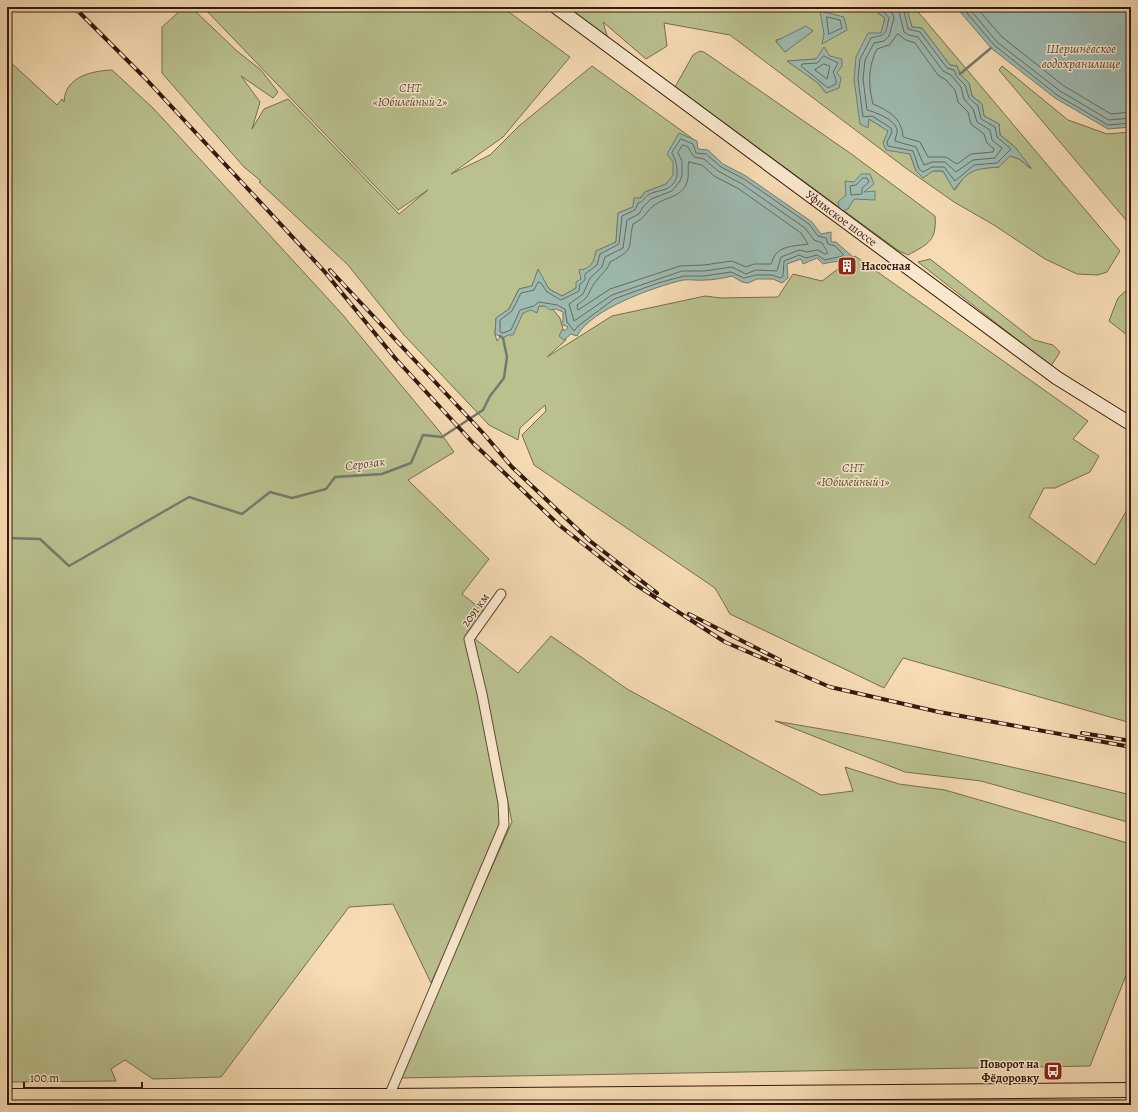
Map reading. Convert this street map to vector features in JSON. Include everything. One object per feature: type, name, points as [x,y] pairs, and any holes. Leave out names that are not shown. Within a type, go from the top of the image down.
[{"type":"main road","name":"Уфимское шоссе","points":[[556,7],[1057,378],[1131,424]]},
{"type":"main road","points":[[7,1096],[389,1096],[1131,1090]]},
{"type":"street","name":"2091 км","points":[[389,1096],[504,824],[503,803],[482,694],[469,639],[501,594]]},
{"type":"green space","points":[[203,7],[502,7],[570,57],[503,137],[451,174],[490,155],[519,126],[592,66],[693,139],[674,175],[666,184],[645,192],[633,207],[618,213],[616,242],[596,251],[594,263],[586,269],[576,288],[562,296],[549,289],[538,270],[532,286],[519,289],[509,309],[496,318],[495,334],[497,341],[518,314],[530,308],[550,306],[560,318],[566,340],[547,357],[612,316],[705,296],[721,298],[778,297],[793,274],[822,281],[855,256],[1088,421],[1073,439],[1099,456],[1090,472],[1055,488],[1044,488],[1029,517],[1095,565],[1131,503],[1131,723],[903,658],[884,688],[730,614],[715,588],[534,465],[522,435],[546,411],[545,405],[520,428],[518,440],[489,425],[404,335],[348,265],[259,182],[261,181],[244,167],[162,73],[162,27],[181,10],[194,10],[237,51],[261,70],[278,92],[273,98],[241,76],[260,102],[252,129],[264,109],[288,99],[399,214],[428,190],[398,210]]},
{"type":"green space","points":[[562,7],[882,7],[878,13],[885,18],[881,33],[869,119],[889,131],[883,143],[910,154],[916,171],[943,171],[955,190],[964,177],[968,174],[978,169],[999,167],[1010,156],[1019,159],[1030,168],[1015,147],[1000,135],[999,124],[984,116],[982,104],[972,96],[969,83],[960,74],[957,66],[950,65],[922,28],[912,27],[906,7],[914,7],[1120,251],[1107,272],[1098,275],[1077,274],[1045,259],[994,225],[954,202],[907,169],[730,35],[664,23],[667,46],[646,59],[603,22],[609,42]],"holes":[[[812,30],[785,52],[776,41],[776,40]],[[816,59],[826,93],[818,83],[788,61]]]},
{"type":"green space","points":[[700,51],[704,52],[850,153],[935,216],[933,236],[930,241],[908,255],[899,251],[675,87],[693,55]]},
{"type":"green space","points":[[7,59],[57,105],[62,99],[64,102],[69,86],[74,81],[88,74],[112,70],[153,108],[342,314],[440,432],[454,452],[408,480],[489,559],[462,594],[486,613],[471,634],[501,820],[499,832],[431,983],[393,904],[349,907],[221,1077],[153,1079],[125,1060],[111,1069],[116,1081],[7,1082]]},
{"type":"green space","points":[[1002,66],[1068,120],[1107,134],[1131,132],[1131,226],[999,70]]},
{"type":"green space","points":[[930,259],[1034,340],[1053,345],[1060,352],[1051,366],[918,262]]},
{"type":"green space","points":[[1131,286],[1131,338],[1109,321],[1118,298]]},
{"type":"green space","points":[[551,636],[627,689],[821,795],[853,791],[845,767],[899,784],[945,790],[1131,844],[1131,954],[1127,973],[1090,1066],[398,1078],[512,822],[474,638],[518,673]]},
{"type":"green space","points":[[775,721],[954,755],[1131,795],[1131,823],[981,781],[905,772]]},
{"type":"water","points":[[882,7],[906,7],[912,27],[922,28],[950,65],[957,66],[960,74],[969,83],[972,96],[982,104],[984,116],[999,124],[1000,135],[1015,147],[1032,169],[1019,159],[1010,156],[999,167],[984,168],[973,171],[959,183],[954,190],[943,171],[933,171],[923,178],[916,171],[910,154],[886,150],[883,143],[888,131],[869,119],[868,128],[860,124],[854,79],[856,57],[868,33],[881,33],[885,18],[878,13]]},
{"type":"water","name":"Шершнёвское водохранилище","points":[[956,7],[1131,7],[1131,127],[1108,129],[1055,98],[991,48]]},
{"type":"water","points":[[820,11],[844,17],[847,30],[822,44],[824,34]]},
{"type":"water","points":[[806,26],[813,31],[785,52],[776,41]]},
{"type":"water","points":[[824,47],[830,56],[842,59],[842,66],[837,73],[841,78],[839,88],[826,93],[818,83],[787,61],[816,59]]},
{"type":"water","points":[[679,133],[697,141],[698,149],[708,150],[723,164],[746,176],[812,222],[821,234],[831,232],[831,242],[836,242],[853,257],[846,260],[823,264],[817,258],[803,264],[801,259],[787,264],[788,278],[782,283],[773,279],[757,279],[748,283],[742,282],[732,276],[712,280],[683,280],[671,283],[624,300],[595,317],[584,326],[577,336],[571,334],[564,340],[559,336],[562,330],[566,330],[568,327],[561,324],[563,320],[563,312],[556,309],[550,310],[545,306],[539,306],[537,313],[531,310],[523,313],[513,335],[508,335],[503,338],[495,334],[496,318],[509,309],[519,289],[532,286],[538,269],[549,289],[562,296],[576,288],[576,282],[581,279],[579,270],[586,268],[591,264],[596,251],[616,242],[618,213],[633,207],[634,198],[641,198],[645,192],[666,184],[673,175],[673,162],[667,154]]},
{"type":"water","points":[[861,174],[870,174],[874,184],[864,192],[875,191],[875,200],[854,199],[848,209],[840,212],[838,202],[846,195],[845,181],[854,182]]},
{"type":"waterway","points":[[960,74],[991,48]]},
{"type":"waterway","name":"Серозак","points":[[7,538],[40,539],[69,566],[189,497],[242,514],[270,492],[292,498],[326,489],[335,477],[382,474],[411,463],[423,435],[442,437],[483,410],[490,396],[504,378],[507,357],[503,338],[500,336]]},
{"type":"railway","points":[[74,7],[145,78],[324,271],[395,358],[473,443],[559,525],[633,583],[725,642],[830,687],[939,712],[1131,747]]},
{"type":"railway","points":[[330,270],[483,433],[512,467],[590,541],[657,593]]},
{"type":"railway","points":[[689,614],[780,660]]},
{"type":"railway","points":[[1082,733],[1131,741]]},
{"type":"place","name":"Насосная","points":[[847,266]]},
{"type":"place","name":"Поворот на Фёдоровку","points":[[1053,1071]]},
{"type":"park label","name":"СНТ «Юбилейный 2»","points":[[410,95]]},
{"type":"park label","name":"СНТ «Юбилейный 1»","points":[[853,475]]}]
